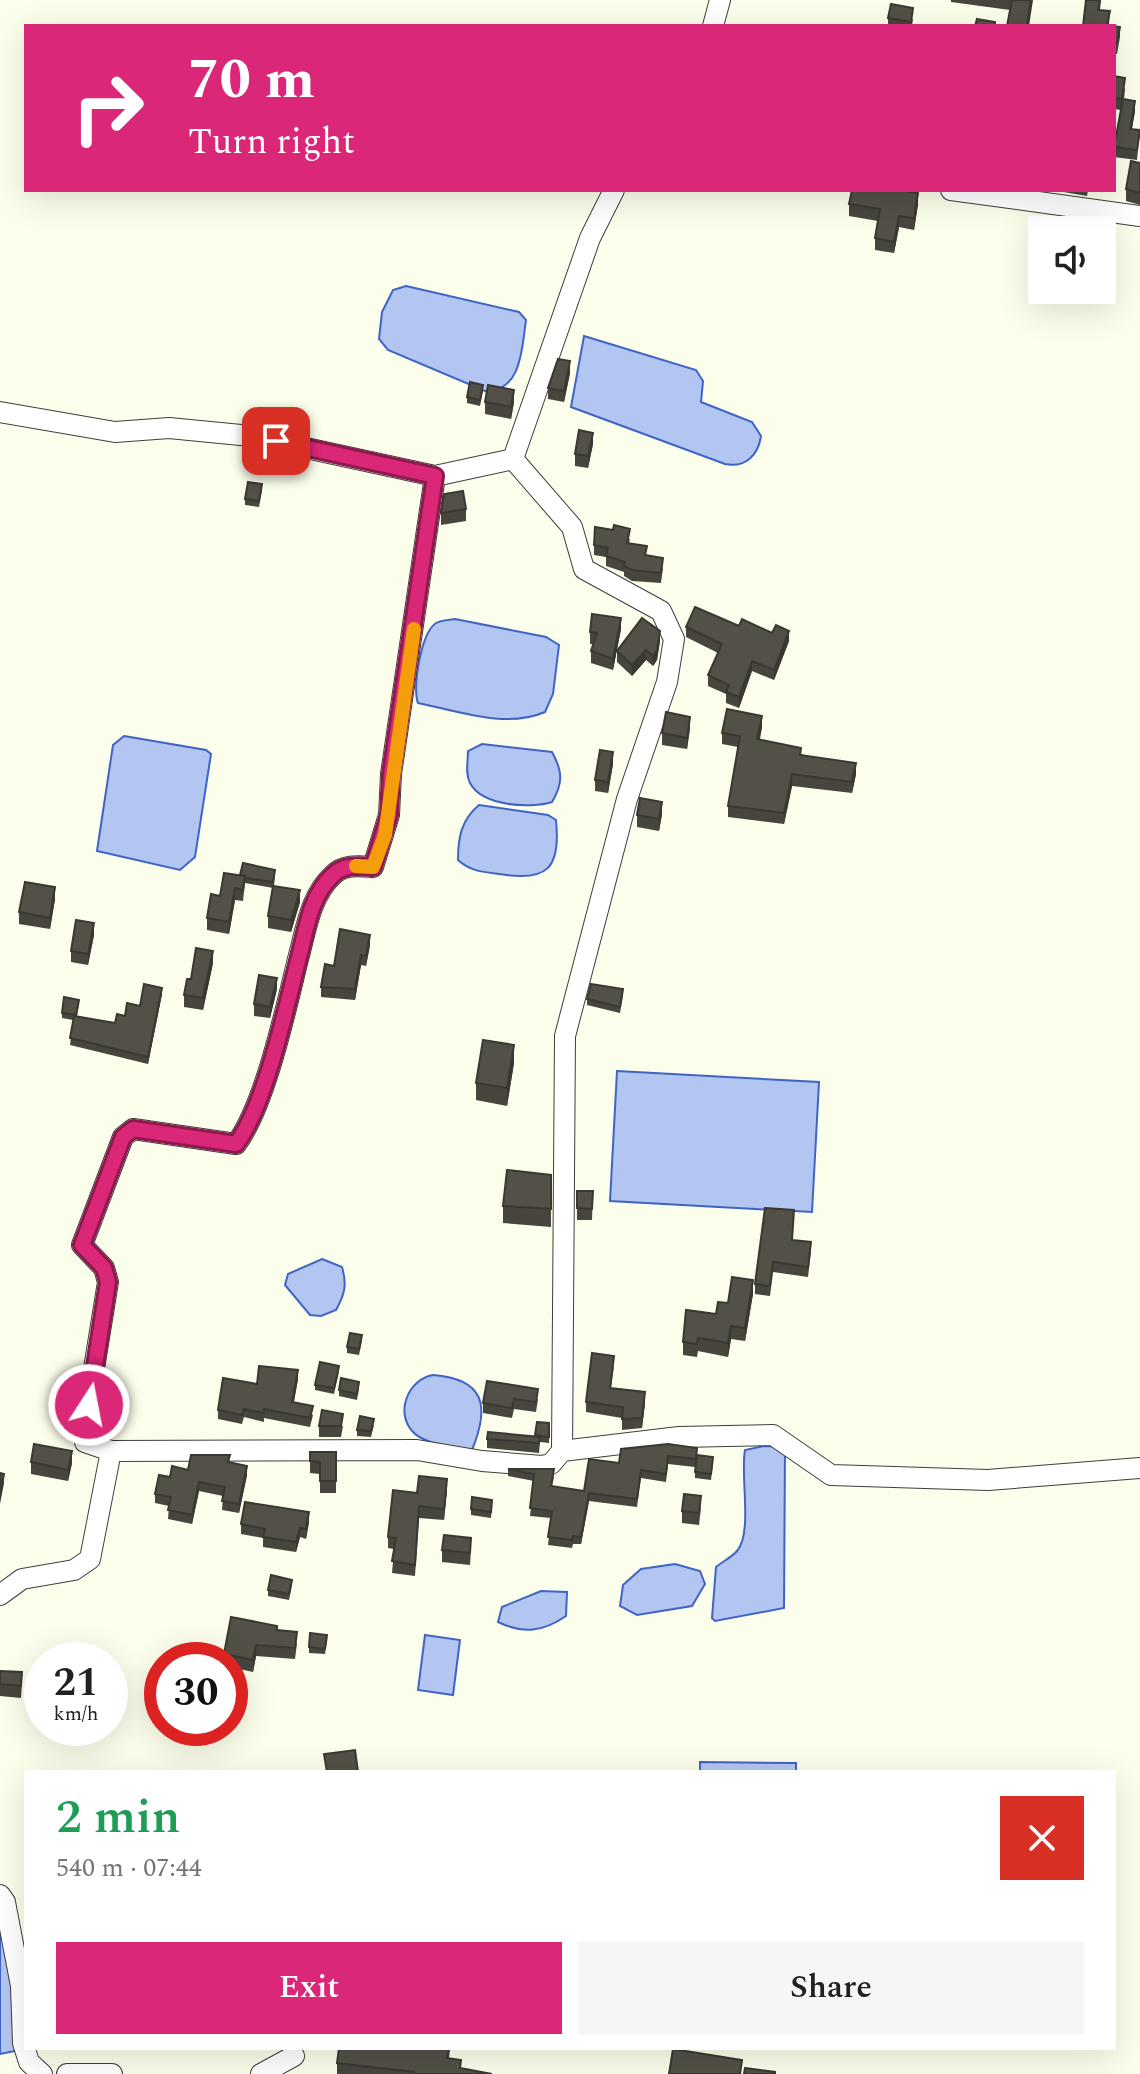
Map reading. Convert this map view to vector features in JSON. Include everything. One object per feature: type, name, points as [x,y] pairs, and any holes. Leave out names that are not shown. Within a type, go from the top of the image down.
[{"type":"street","points":[[714,24],[720,0]]},
{"type":"street","points":[[513,459],[590,238],[613,192]]},
{"type":"street","points":[[966,192],[1140,216]]},
{"type":"street","points":[[0,412],[115,432],[169,428],[251,436],[435,476],[513,459]]},
{"type":"street","points":[[435,476],[391,774],[389,815],[373,867],[351,866],[333,874],[313,902],[248,1128],[236,1144],[133,1129],[123,1137],[82,1245],[104,1268],[108,1282],[84,1430],[85,1442],[111,1451],[417,1450],[482,1461],[542,1466],[551,1464],[562,1451],[565,1036],[627,799],[667,682],[674,639],[661,611],[584,569],[572,527],[513,459]]},
{"type":"street","points":[[562,1451],[679,1437],[773,1435],[831,1475],[988,1480],[1140,1468]]},
{"type":"street","points":[[0,1595],[22,1579],[74,1570],[90,1559],[111,1451]]},
{"type":"street","points":[[0,1895],[5,1902],[21,1986],[24,2046]]},
{"type":"street","points":[[25,2050],[29,2062],[42,2074]]},
{"type":"street","points":[[261,2074],[294,2056]]},
{"type":"street","points":[[67,2074],[112,2074]]},
{"type":"water","points":[[406,286],[519,312],[526,320],[523,343],[518,366],[506,384],[485,391],[388,350],[379,339],[382,312],[393,290]]},
{"type":"water","points":[[584,336],[696,370],[703,381],[701,402],[752,422],[761,436],[754,455],[739,464],[725,464],[571,407]]},
{"type":"water","points":[[455,619],[546,637],[559,645],[553,694],[545,712],[530,717],[498,719],[418,703],[417,674],[426,638],[436,623]]},
{"type":"water","points":[[124,736],[206,750],[211,754],[195,857],[180,870],[97,851],[113,745]]},
{"type":"water","points":[[482,744],[552,752],[560,777],[552,802],[507,804],[476,791],[468,776],[468,751]]},
{"type":"water","points":[[479,805],[548,815],[556,820],[553,861],[539,873],[529,876],[487,873],[467,867],[458,860],[459,844],[468,817]]},
{"type":"water","points":[[617,1071],[819,1082],[812,1212],[610,1201]]},
{"type":"water","points":[[322,1259],[342,1267],[344,1289],[336,1310],[321,1316],[310,1315],[285,1285],[288,1274]]},
{"type":"water","points":[[433,1375],[464,1382],[479,1398],[481,1420],[472,1450],[425,1440],[407,1424],[405,1406],[411,1390],[424,1378]]},
{"type":"water","points":[[764,1446],[785,1447],[784,1608],[715,1621],[712,1618],[716,1567],[737,1551],[744,1531],[745,1450]]},
{"type":"water","points":[[675,1564],[700,1571],[705,1584],[692,1606],[637,1615],[620,1606],[623,1585],[641,1569]]},
{"type":"water","points":[[541,1591],[567,1592],[566,1616],[533,1630],[498,1622],[502,1607]]},
{"type":"water","points":[[425,1635],[460,1640],[453,1695],[418,1690]]},
{"type":"water","points":[[700,1762],[796,1763],[796,1770],[700,1770]]},
{"type":"water","points":[[0,1907],[19,1987],[15,2051],[0,2054]]},
{"type":"building","points":[[1012,0],[1031,0],[1027,24],[1007,24]]},
{"type":"building","points":[[1086,0],[1100,0],[1098,10],[1110,11],[1107,24],[1083,24]]},
{"type":"building","points":[[891,4],[913,8],[911,22],[888,18]]},
{"type":"building","points":[[977,19],[995,22],[995,24],[976,24]]},
{"type":"building","points":[[1116,26],[1120,27],[1116,43]]},
{"type":"building","points":[[1116,76],[1125,78],[1122,99],[1116,98]]},
{"type":"building","points":[[1123,99],[1135,101],[1130,129],[1140,130],[1137,150],[1116,147]]},
{"type":"building","points":[[1131,161],[1140,163],[1140,193],[1126,189]]},
{"type":"building","points":[[852,192],[918,193],[914,218],[899,216],[894,242],[875,238],[880,209],[849,204]]},
{"type":"building","points":[[558,359],[570,361],[564,391],[548,388]]},
{"type":"building","points":[[470,382],[483,385],[480,400],[467,397]]},
{"type":"building","points":[[488,385],[514,390],[511,407],[485,402]]},
{"type":"building","points":[[579,430],[593,433],[588,456],[575,454]]},
{"type":"building","points":[[248,482],[262,484],[259,501],[245,499]]},
{"type":"building","points":[[463,491],[466,509],[441,513],[444,494]]},
{"type":"building","points":[[614,525],[630,529],[627,543],[647,546],[645,555],[663,558],[661,573],[632,570],[624,566],[625,562],[606,556],[608,548],[594,545],[595,527],[613,530]]},
{"type":"building","points":[[695,607],[739,626],[742,619],[772,633],[776,625],[789,631],[774,670],[752,661],[739,697],[726,692],[729,685],[708,675],[722,644],[686,627]]},
{"type":"building","points":[[592,614],[621,618],[613,659],[591,651],[597,633],[590,632]]},
{"type":"building","points":[[642,618],[660,631],[657,650],[653,656],[646,650],[632,665],[617,651]]},
{"type":"building","points":[[727,709],[762,716],[757,739],[801,748],[800,755],[856,763],[852,782],[792,774],[784,813],[728,806],[740,736],[722,733]]},
{"type":"building","points":[[666,712],[690,717],[687,738],[662,733]]},
{"type":"building","points":[[600,750],[613,752],[608,782],[595,780]]},
{"type":"building","points":[[640,798],[662,802],[659,819],[637,815]]},
{"type":"building","points":[[243,863],[275,870],[273,882],[240,875]]},
{"type":"building","points":[[224,873],[245,876],[243,890],[235,888],[229,922],[207,918],[211,894],[220,896]]},
{"type":"building","points":[[25,882],[55,887],[50,918],[19,912]]},
{"type":"building","points":[[273,886],[300,890],[291,920],[268,916]]},
{"type":"building","points":[[76,920],[94,923],[88,954],[71,951]]},
{"type":"building","points":[[340,929],[370,935],[366,956],[361,955],[355,989],[321,987],[325,964],[334,966]]},
{"type":"building","points":[[196,948],[213,951],[203,998],[184,995],[187,979],[191,979]]},
{"type":"building","points":[[259,975],[277,978],[270,1007],[254,1004]]},
{"type":"building","points":[[144,984],[162,988],[148,1057],[70,1038],[74,1016],[115,1023],[117,1014],[125,1016],[127,1003],[140,1006]]},
{"type":"building","points":[[591,984],[623,989],[620,1007],[587,999]]},
{"type":"building","points":[[64,997],[79,1000],[76,1015],[62,1013]]},
{"type":"building","points":[[483,1040],[514,1045],[507,1088],[476,1083]]},
{"type":"building","points":[[507,1170],[551,1175],[551,1209],[503,1206]]},
{"type":"building","points":[[577,1191],[593,1191],[592,1209],[577,1208]]},
{"type":"building","points":[[765,1208],[794,1210],[792,1240],[811,1242],[808,1267],[773,1262],[770,1286],[755,1284]]},
{"type":"building","points":[[732,1277],[753,1280],[745,1328],[731,1326],[728,1343],[698,1338],[697,1344],[683,1342],[686,1310],[716,1314],[718,1302],[728,1303]]},
{"type":"building","points":[[350,1333],[362,1335],[359,1349],[347,1347]]},
{"type":"building","points":[[592,1353],[614,1356],[610,1388],[645,1392],[642,1418],[622,1419],[623,1407],[586,1402]]},
{"type":"building","points":[[320,1362],[339,1366],[334,1388],[315,1385]]},
{"type":"building","points":[[259,1366],[298,1370],[292,1402],[313,1406],[310,1418],[264,1409],[264,1413],[244,1409],[242,1415],[218,1410],[223,1378],[257,1384]]},
{"type":"building","points":[[341,1378],[359,1382],[357,1394],[339,1390]]},
{"type":"building","points":[[487,1381],[538,1389],[536,1402],[514,1399],[512,1408],[483,1403]]},
{"type":"building","points":[[322,1410],[343,1414],[341,1426],[319,1426]]},
{"type":"building","points":[[360,1416],[374,1419],[371,1431],[357,1430]]},
{"type":"building","points":[[537,1422],[549,1423],[549,1437],[535,1435]]},
{"type":"building","points":[[488,1432],[540,1437],[539,1443],[487,1439]]},
{"type":"building","points":[[34,1444],[72,1451],[68,1470],[31,1462]]},
{"type":"building","points":[[668,1444],[697,1448],[696,1459],[668,1456],[666,1474],[641,1470],[637,1499],[589,1493],[581,1537],[573,1536],[572,1540],[548,1537],[552,1511],[530,1508],[534,1474],[508,1469],[554,1469],[551,1486],[584,1491],[589,1459],[619,1463],[621,1449]]},
{"type":"building","points":[[310,1452],[336,1452],[336,1481],[320,1481],[320,1462],[310,1461]]},
{"type":"building","points":[[191,1455],[230,1455],[228,1462],[247,1466],[239,1504],[222,1501],[225,1487],[199,1482],[192,1515],[168,1510],[171,1497],[155,1494],[159,1475],[170,1477],[172,1466],[188,1470]]},
{"type":"building","points":[[697,1455],[713,1457],[711,1474],[695,1472]]},
{"type":"building","points":[[0,1473],[4,1474],[0,1495]]},
{"type":"building","points":[[419,1476],[447,1479],[444,1509],[419,1506],[415,1565],[392,1561],[396,1538],[388,1537],[393,1490],[417,1493]]},
{"type":"building","points":[[684,1494],[701,1496],[699,1513],[682,1511]]},
{"type":"building","points":[[472,1497],[492,1500],[491,1512],[471,1509]]},
{"type":"building","points":[[245,1502],[309,1512],[306,1529],[300,1528],[296,1542],[263,1537],[265,1529],[241,1524]]},
{"type":"building","points":[[444,1535],[471,1538],[470,1553],[442,1550]]},
{"type":"building","points":[[271,1575],[292,1580],[289,1594],[268,1590]]},
{"type":"building","points":[[231,1617],[277,1626],[277,1630],[297,1632],[295,1648],[256,1645],[253,1660],[248,1659],[248,1642],[226,1642]]},
{"type":"building","points":[[310,1633],[327,1635],[325,1649],[309,1647]]},
{"type":"building","points":[[0,1671],[22,1672],[21,1686],[0,1684]]},
{"type":"building","points":[[355,1750],[358,1770],[327,1770],[324,1754]]},
{"type":"building","points":[[339,2050],[449,2050],[447,2058],[461,2060],[460,2068],[492,2074],[414,2074],[337,2063]]},
{"type":"building","points":[[673,2050],[742,2060],[740,2074],[669,2074]]},
{"type":"building","points":[[745,2068],[775,2072],[775,2074],[744,2074]]},
{"type":"slow traffic","points":[[356,866],[373,867],[385,835],[391,774],[414,629]]},
{"type":"route","points":[[89,1405],[108,1282],[104,1268],[83,1250],[82,1245],[123,1137],[133,1129],[236,1144],[248,1128],[266,1073],[313,902],[333,874],[351,866],[373,867],[389,815],[391,774],[435,476],[276,441]]}]
